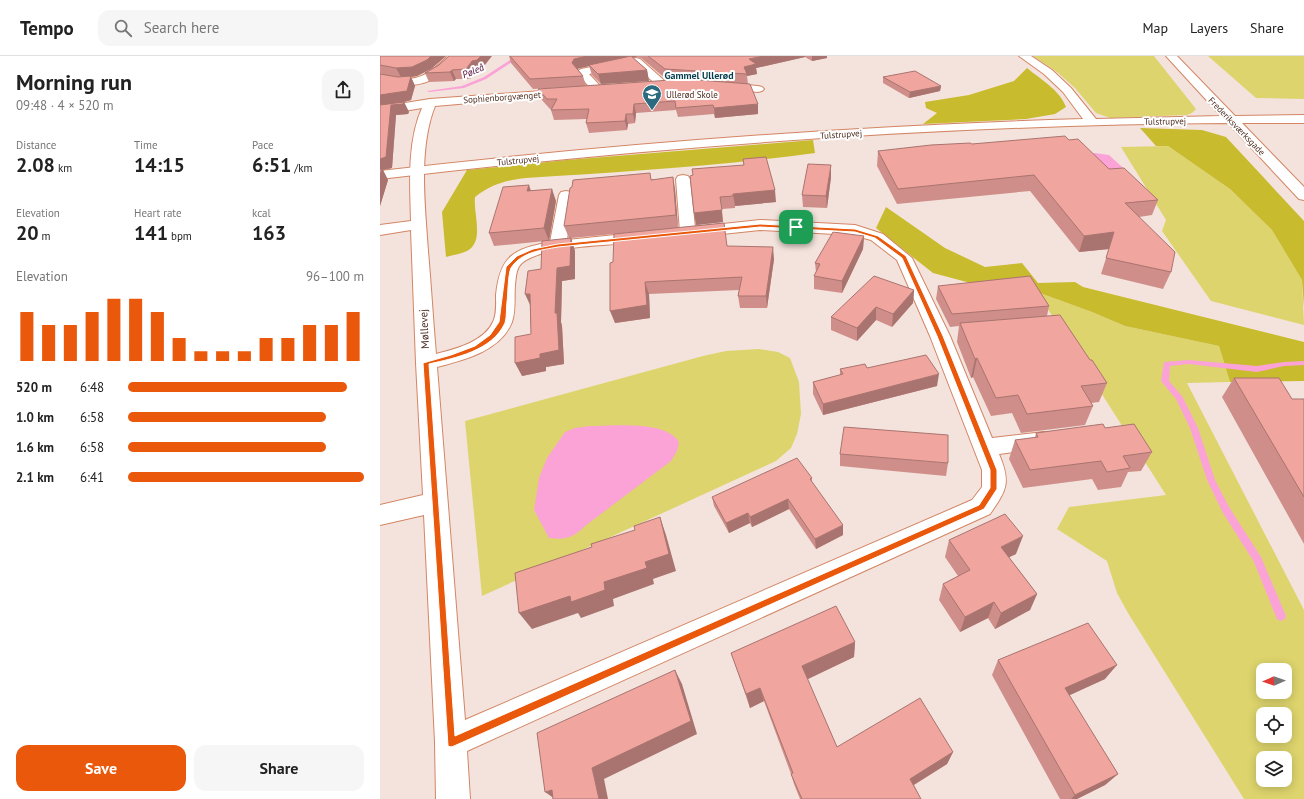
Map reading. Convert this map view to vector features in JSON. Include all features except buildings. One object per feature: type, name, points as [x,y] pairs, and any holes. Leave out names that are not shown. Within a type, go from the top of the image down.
[{"type":"street","points":[[380,78],[405,83],[416,81],[430,76],[445,67],[454,56]]},
{"type":"street","points":[[1024,56],[1048,72],[1067,90],[1093,123]]},
{"type":"street","name":"Frederiksværksgade","points":[[1171,56],[1304,196]]},
{"type":"street","points":[[598,90],[581,72],[636,61],[663,85]]},
{"type":"street","points":[[649,86],[676,84]]},
{"type":"street","points":[[711,86],[758,89]]},
{"type":"street","name":"Sophienborgvænget","points":[[380,110],[430,103],[612,89]]},
{"type":"street","points":[[418,170],[422,131],[426,110],[430,103]]},
{"type":"street","name":"Tulstrupvej","points":[[380,175],[566,155],[931,128],[1304,119]]},
{"type":"street","name":"Møllevej","points":[[418,170],[419,224],[426,363],[451,742],[453,799]]},
{"type":"street","points":[[683,179],[688,232]]},
{"type":"street","points":[[558,246],[566,195]]},
{"type":"street","points":[[380,230],[419,224]]},
{"type":"street","points":[[426,363],[452,357],[477,347],[492,336],[502,322],[508,268],[519,257],[534,250],[558,246],[760,225],[855,230],[877,237],[904,258],[948,336],[994,470],[994,489],[981,507],[451,742]]},
{"type":"street","points":[[986,447],[1063,437]]},
{"type":"street","points":[[380,515],[436,502]]},
{"type":"shaded area","points":[[1033,56],[1154,56],[1196,109],[1187,115],[1110,118],[1096,113],[1075,88],[1057,72]]},
{"type":"shaded area","points":[[1208,56],[1304,56],[1304,99],[1256,98]]},
{"type":"shaded area","points":[[1027,68],[1059,95],[1066,107],[1055,114],[1026,119],[923,124],[937,113],[926,108],[925,102],[969,95],[1014,81]]},
{"type":"shaded area","points":[[1140,128],[1202,130],[1226,137],[1304,221],[1304,307],[1302,280],[1272,230],[1230,189],[1168,146],[1156,146]]},
{"type":"shaded area","points":[[813,140],[815,153],[779,158],[635,171],[526,178],[499,183],[475,197],[477,234],[476,241],[472,247],[465,252],[446,257],[442,212],[467,170],[567,160]]},
{"type":"shaded area","points":[[1168,146],[1230,189],[1272,230],[1302,280],[1304,325],[1211,301],[1162,231],[1166,220],[1121,147]]},
{"type":"shaded area","points":[[1095,153],[1109,155],[1133,177],[1123,182],[1091,154]]},
{"type":"shaded area","points":[[886,207],[945,248],[985,267],[1022,263],[1038,283],[1075,282],[1083,287],[1304,342],[1304,381],[1230,382],[1219,346],[1125,326],[1037,292],[978,285],[933,273],[876,228]]},
{"type":"shaded area","points":[[1037,292],[1125,326],[1219,346],[1230,382],[1187,383],[1304,610],[1304,799],[1244,799],[1128,613],[1117,593],[1107,561],[1057,529],[1069,507],[1166,495]]},
{"type":"shaded area","points":[[759,349],[778,352],[790,358],[799,382],[801,414],[797,434],[791,448],[776,461],[482,596],[465,421],[703,356],[726,351]]},
{"type":"shaded area","points":[[625,425],[651,427],[663,430],[672,435],[679,442],[677,451],[671,461],[573,536],[560,539],[549,538],[534,510],[539,478],[547,458],[565,432],[575,428]]},
{"type":"waterway","name":"Pøleå","points":[[429,91],[463,87],[485,78],[519,56]]},
{"type":"waterway","points":[[1281,616],[1258,560],[1226,510],[1211,480],[1194,428],[1179,398],[1165,381],[1167,364],[1189,362],[1257,369],[1284,364],[1304,363]]},
{"type":"place","name":"Ullerød Skole","points":[[652,111]]},
{"type":"district","name":"Gammel Ullerød","points":[[699,75]]},
{"type":"route","points":[[760,225],[796,227],[855,230],[877,237],[904,258],[940,336],[986,447],[994,470],[994,489],[981,507],[451,742],[426,363],[452,357],[477,347],[492,336],[502,322],[508,268],[519,257],[534,250],[558,246],[760,225]]}]
